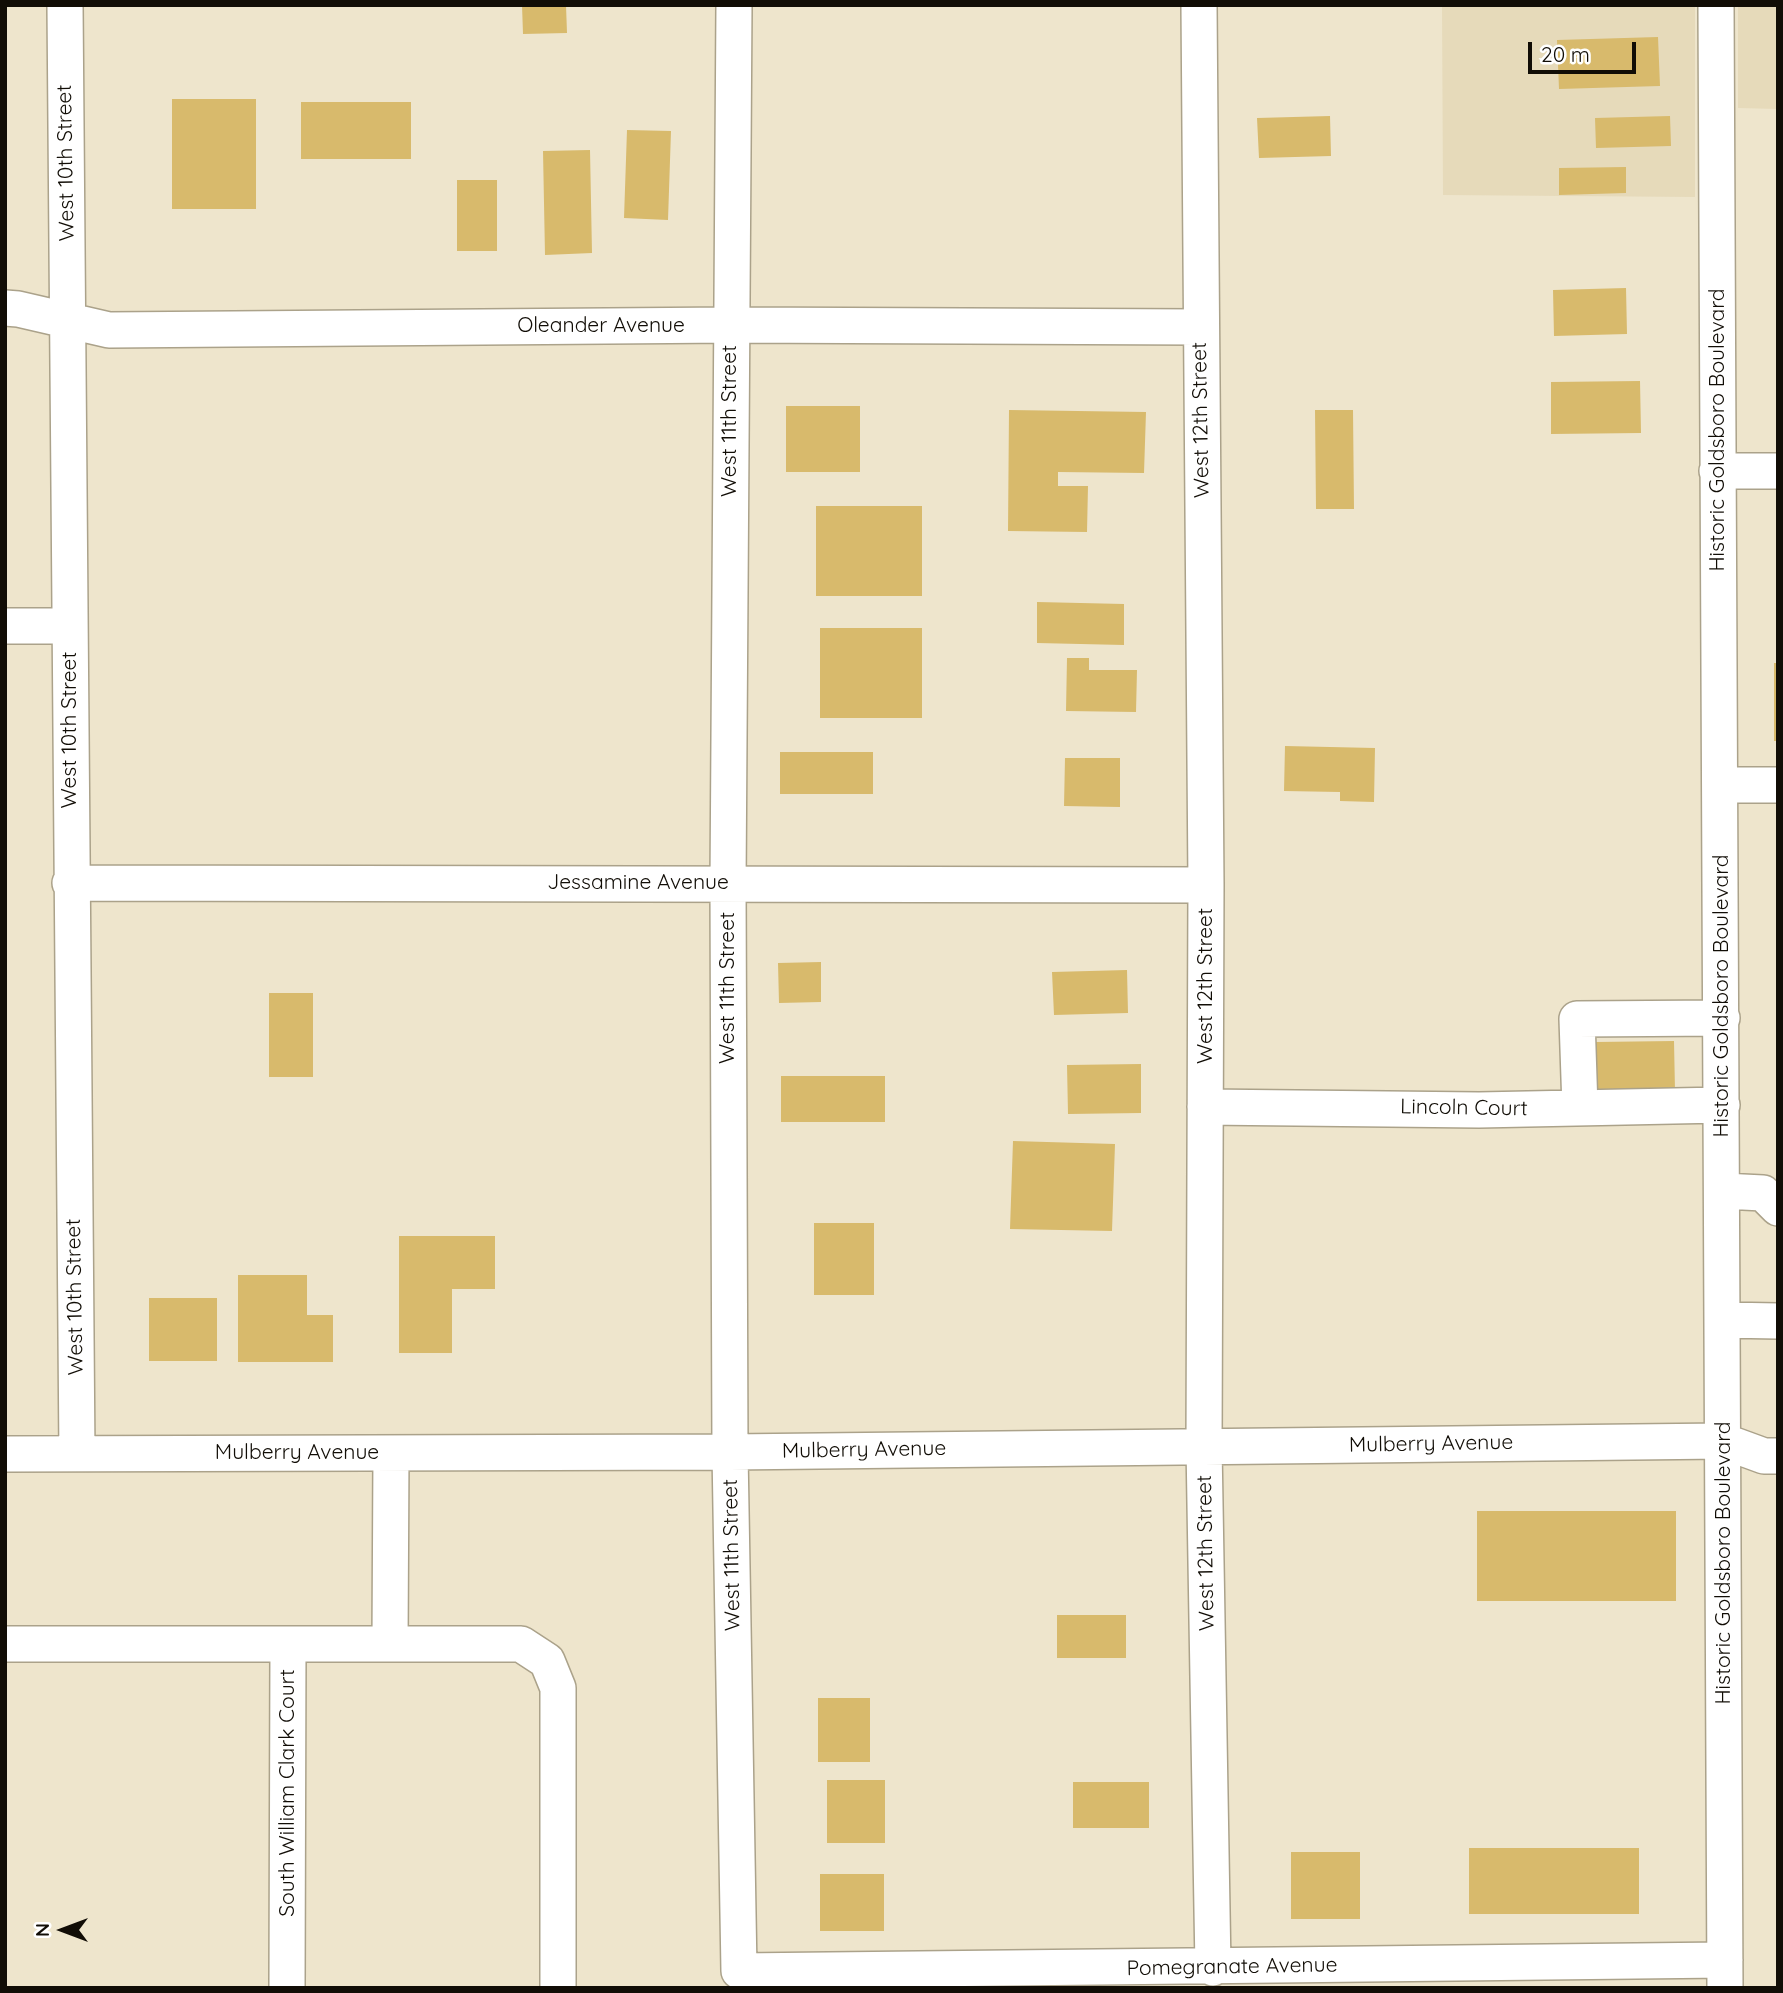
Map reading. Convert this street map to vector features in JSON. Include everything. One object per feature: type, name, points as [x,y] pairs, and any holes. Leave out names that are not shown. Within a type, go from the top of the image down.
[{"type":"street","name":"West 10th Street","points":[[65,5],[70,883],[77,1454]]},
{"type":"street","name":"West 11th Street","points":[[734,5],[728,883],[730,1452],[739,1971]]},
{"type":"street","name":"West 12th Street","points":[[1199,5],[1206,885],[1204,1446],[1213,1968]]},
{"type":"street","name":"Historic Goldsboro Boulevard","points":[[1716,5],[1725,1974]]},
{"type":"street","name":"Oleander Avenue","points":[[5,308],[68,319],[109,330],[731,325],[1200,327]]},
{"type":"street","points":[[1717,471],[1778,471]]},
{"type":"street","points":[[5,626],[69,626]]},
{"type":"street","points":[[1721,785],[1778,785]]},
{"type":"street","name":"Jessamine Avenue","points":[[70,883],[1206,885]]},
{"type":"street","points":[[1580,1108],[1577,1019],[1722,1018]]},
{"type":"street","name":"Lincoln Court","points":[[1205,1107],[1580,1108],[1722,1105]]},
{"type":"street","points":[[1723,1191],[1763,1193],[1778,1209]]},
{"type":"street","points":[[1723,1320],[1778,1321]]},
{"type":"street","points":[[1723,1441],[1764,1456],[1778,1456]]},
{"type":"street","name":"Mulberry Avenue","points":[[5,1454],[730,1452],[1723,1441]]},
{"type":"street","points":[[390,1643],[391,1453]]},
{"type":"street","name":"South William Clark Court","points":[[287,1988],[288,1645],[390,1643],[521,1644],[547,1661],[558,1688],[558,1988]]},
{"type":"street","points":[[5,1644],[288,1645]]},
{"type":"street","name":"Pomegranate Avenue","points":[[739,1971],[902,1980],[1213,1968],[1725,1974]]},
{"type":"shaded area","points":[[1442,5],[1695,5],[1695,197],[1443,195]]},
{"type":"shaded area","points":[[1738,5],[1778,5],[1778,109],[1738,108]]},
{"type":"building","points":[[522,5],[566,5],[567,33],[523,34]]},
{"type":"building","points":[[1658,37],[1660,86],[1559,89],[1557,40]]},
{"type":"building","points":[[172,99],[256,99],[256,209],[172,209]]},
{"type":"building","points":[[301,102],[411,102],[411,159],[301,159]]},
{"type":"building","points":[[1330,116],[1331,156],[1259,158],[1257,118]]},
{"type":"building","points":[[1670,116],[1671,146],[1596,148],[1595,118]]},
{"type":"building","points":[[627,130],[671,131],[668,220],[624,218]]},
{"type":"building","points":[[590,150],[592,253],[545,255],[543,151]]},
{"type":"building","points":[[1626,167],[1626,193],[1559,195],[1559,168]]},
{"type":"building","points":[[457,180],[497,180],[497,251],[457,251]]},
{"type":"building","points":[[1626,288],[1627,334],[1554,336],[1553,290]]},
{"type":"building","points":[[1640,381],[1641,433],[1551,434],[1551,382]]},
{"type":"building","points":[[786,406],[860,406],[860,472],[786,472]]},
{"type":"building","points":[[1009,410],[1146,412],[1144,473],[1058,472],[1058,486],[1088,486],[1087,532],[1008,531]]},
{"type":"building","points":[[1315,410],[1353,410],[1354,509],[1316,509]]},
{"type":"building","points":[[816,506],[922,506],[922,596],[816,596]]},
{"type":"building","points":[[1037,602],[1124,604],[1124,645],[1037,643]]},
{"type":"building","points":[[820,628],[922,628],[922,718],[820,718]]},
{"type":"building","points":[[1067,658],[1089,658],[1089,670],[1137,670],[1136,712],[1066,711]]},
{"type":"building","points":[[1774,663],[1778,663],[1778,741],[1774,741]]},
{"type":"building","points":[[1285,746],[1375,748],[1374,802],[1340,801],[1340,792],[1284,791]]},
{"type":"building","points":[[780,752],[873,752],[873,794],[780,794]]},
{"type":"building","points":[[1065,758],[1120,758],[1120,807],[1064,806]]},
{"type":"building","points":[[821,962],[821,1002],[779,1003],[778,963]]},
{"type":"building","points":[[1127,970],[1128,1013],[1054,1015],[1052,972]]},
{"type":"building","points":[[269,993],[313,993],[313,1077],[269,1077]]},
{"type":"building","points":[[1674,1041],[1675,1091],[1596,1091],[1596,1042]]},
{"type":"building","points":[[1141,1064],[1141,1113],[1068,1114],[1067,1065]]},
{"type":"building","points":[[781,1076],[885,1076],[885,1122],[781,1122]]},
{"type":"building","points":[[1013,1141],[1115,1144],[1112,1231],[1010,1229]]},
{"type":"building","points":[[814,1223],[874,1223],[874,1295],[814,1295]]},
{"type":"building","points":[[399,1236],[495,1236],[495,1289],[452,1289],[452,1353],[399,1353]]},
{"type":"building","points":[[238,1275],[307,1275],[307,1315],[333,1315],[333,1362],[238,1362]]},
{"type":"building","points":[[149,1298],[217,1298],[217,1361],[149,1361]]},
{"type":"building","points":[[1477,1511],[1676,1511],[1676,1601],[1477,1601]]},
{"type":"building","points":[[1057,1615],[1126,1615],[1126,1658],[1057,1658]]},
{"type":"building","points":[[818,1698],[870,1698],[870,1762],[818,1762]]},
{"type":"building","points":[[827,1780],[885,1780],[885,1843],[827,1843]]},
{"type":"building","points":[[1073,1782],[1149,1782],[1149,1828],[1073,1828]]},
{"type":"building","points":[[1469,1848],[1639,1848],[1639,1914],[1469,1914]]},
{"type":"building","points":[[1291,1852],[1360,1852],[1360,1919],[1291,1919]]},
{"type":"building","points":[[820,1874],[884,1874],[884,1931],[820,1931]]}]
